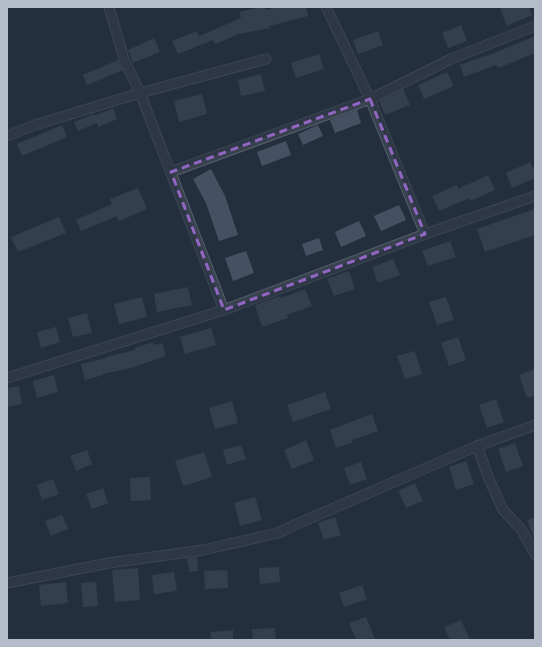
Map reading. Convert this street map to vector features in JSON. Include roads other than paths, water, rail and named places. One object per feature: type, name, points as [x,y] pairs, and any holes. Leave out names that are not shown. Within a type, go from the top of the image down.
[{"type":"street","points":[[109,7],[124,59],[140,93],[224,310]]},
{"type":"street","points":[[326,7],[370,99],[425,234]]},
{"type":"street","points":[[171,172],[370,99],[451,59],[535,26]]},
{"type":"street","points":[[7,136],[35,125],[140,93],[266,59]]},
{"type":"street","points":[[7,378],[224,310],[425,234],[535,196]]},
{"type":"street","points":[[7,583],[109,563],[203,550],[278,533],[477,446],[535,425]]},
{"type":"street","points":[[477,446],[488,479],[503,510],[520,529],[535,554]]}]
